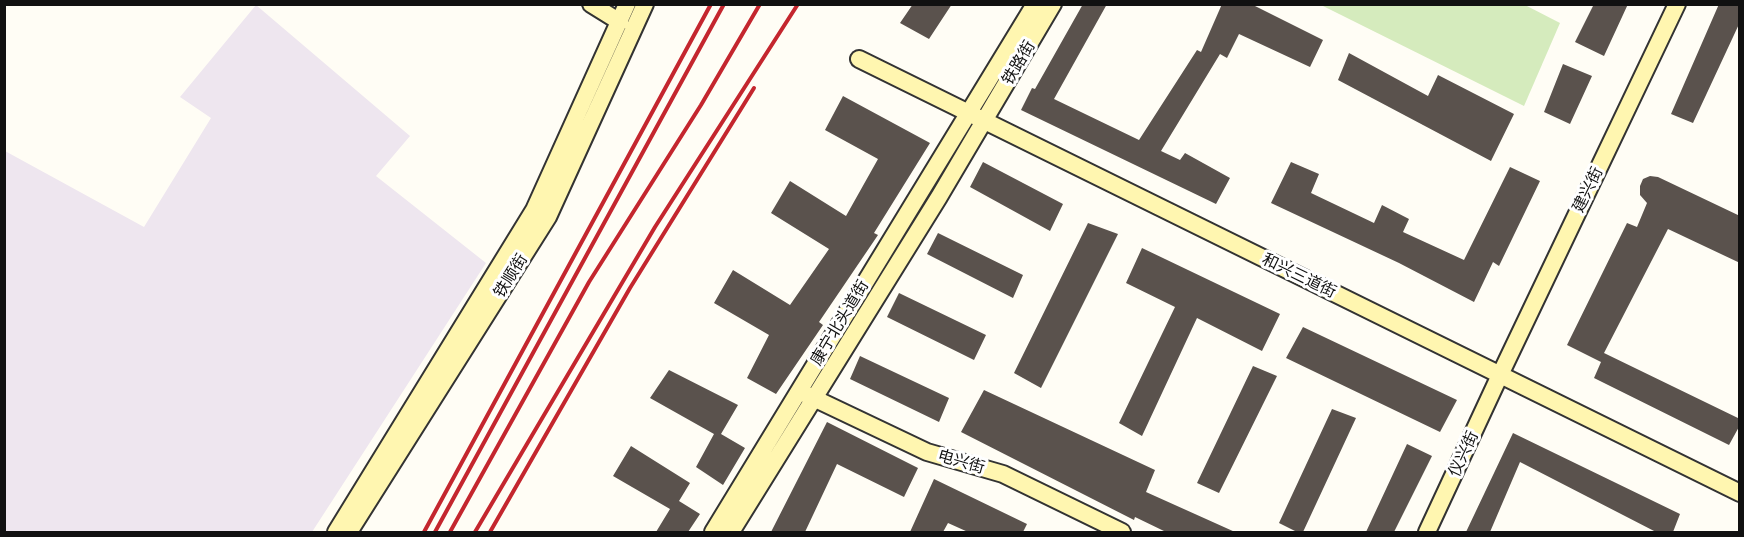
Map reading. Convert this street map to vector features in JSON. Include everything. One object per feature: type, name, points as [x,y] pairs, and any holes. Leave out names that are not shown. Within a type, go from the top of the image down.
[{"type":"main road","points":[[591,4],[620,22]]},
{"type":"main road","name":"铁顺街","points":[[336,532],[534,210],[627,4]]},
{"type":"main road","name":"铁顺街","points":[[349,532],[548,217],[645,4]]},
{"type":"main road","name":"铁路街","points":[[968,113],[1035,4]]},
{"type":"main road","name":"铁路街","points":[[984,121],[1053,4]]},
{"type":"main road","name":"建兴街","points":[[1500,375],[1677,4]]},
{"type":"main road","name":"和兴三道街","points":[[859,59],[1740,493]]},
{"type":"main road","name":"康宁北头道街","points":[[731,532],[968,113]]},
{"type":"main road","name":"康宁北头道街","points":[[713,532],[807,395],[984,121]]},
{"type":"main road","name":"仪兴街","points":[[1427,532],[1500,375]]},
{"type":"main road","name":"电兴街","points":[[807,395],[927,452],[1003,474],[1122,532]]},
{"type":"shaded area","points":[[256,5],[410,136],[376,176],[486,263],[312,532],[5,532],[5,151],[144,227],[211,118],[180,97]]},
{"type":"green space","points":[[1321,5],[1525,5],[1560,23],[1524,106]]},
{"type":"building","points":[[913,4],[952,4],[929,39],[900,23]]},
{"type":"building","points":[[1083,4],[1107,4],[1054,99],[1139,140],[1197,50],[1201,52],[1222,4],[1251,4],[1323,40],[1310,67],[1239,34],[1227,58],[1220,54],[1161,151],[1180,160],[1185,153],[1230,178],[1216,204],[1021,110]]},
{"type":"building","points":[[1594,4],[1628,4],[1604,56],[1575,42]]},
{"type":"building","points":[[1719,4],[1740,4],[1740,22],[1693,123],[1671,114]]},
{"type":"building","points":[[1349,53],[1428,96],[1438,75],[1514,114],[1491,161],[1338,80]]},
{"type":"building","points":[[1563,64],[1592,76],[1570,124],[1544,112]]},
{"type":"building","points":[[843,96],[930,143],[874,233],[878,235],[819,322],[823,325],[776,394],[747,378],[769,335],[714,303],[733,270],[790,305],[829,249],[771,213],[790,181],[846,216],[878,159],[825,130]]},
{"type":"building","points":[[983,162],[1063,204],[1050,231],[970,187]]},
{"type":"building","points":[[1291,162],[1319,174],[1311,193],[1374,223],[1382,205],[1409,219],[1403,232],[1464,260],[1510,167],[1540,181],[1499,266],[1493,262],[1474,302],[1399,263],[1271,203]]},
{"type":"building","points":[[1650,176],[1658,177],[1740,216],[1740,263],[1668,229],[1604,353],[1740,419],[1740,425],[1729,445],[1594,378],[1601,362],[1567,345],[1627,223],[1637,227],[1647,203],[1640,195],[1640,186],[1643,179]]},
{"type":"building","points":[[1088,223],[1118,234],[1041,388],[1014,373]]},
{"type":"building","points":[[938,233],[1023,275],[1013,298],[927,254]]},
{"type":"building","points":[[1142,248],[1280,314],[1262,351],[1197,318],[1142,436],[1119,423],[1175,307],[1126,283]]},
{"type":"building","points":[[899,293],[986,335],[974,360],[887,317]]},
{"type":"building","points":[[1303,327],[1457,400],[1440,432],[1286,358]]},
{"type":"building","points":[[860,356],[949,398],[939,422],[850,379]]},
{"type":"building","points":[[1253,366],[1277,376],[1219,493],[1197,483]]},
{"type":"building","points":[[669,370],[738,405],[721,434],[745,448],[723,485],[696,467],[714,434],[650,398]]},
{"type":"building","points":[[984,390],[1155,470],[1146,492],[1235,532],[1166,532],[1135,517],[1134,520],[961,432]]},
{"type":"building","points":[[1332,409],[1356,418],[1303,532],[1297,532],[1279,523]]},
{"type":"building","points":[[827,422],[918,468],[904,497],[837,464],[805,532],[771,532]]},
{"type":"building","points":[[1513,433],[1680,514],[1673,532],[1656,532],[1520,462],[1490,532],[1466,532]]},
{"type":"building","points":[[1407,444],[1432,456],[1394,532],[1366,532]]},
{"type":"building","points":[[631,446],[690,483],[679,501],[700,514],[688,532],[656,532],[670,509],[613,476]]},
{"type":"building","points":[[934,479],[1027,524],[1023,532],[968,532],[948,523],[943,532],[910,532]]},
{"type":"railway","points":[[424,532],[711,4]]},
{"type":"railway","points":[[435,532],[724,4]]},
{"type":"railway","points":[[450,532],[589,282],[701,105],[760,4]]},
{"type":"railway","points":[[475,532],[655,227],[798,4]]},
{"type":"railway","points":[[490,532],[630,288],[754,88]]}]
